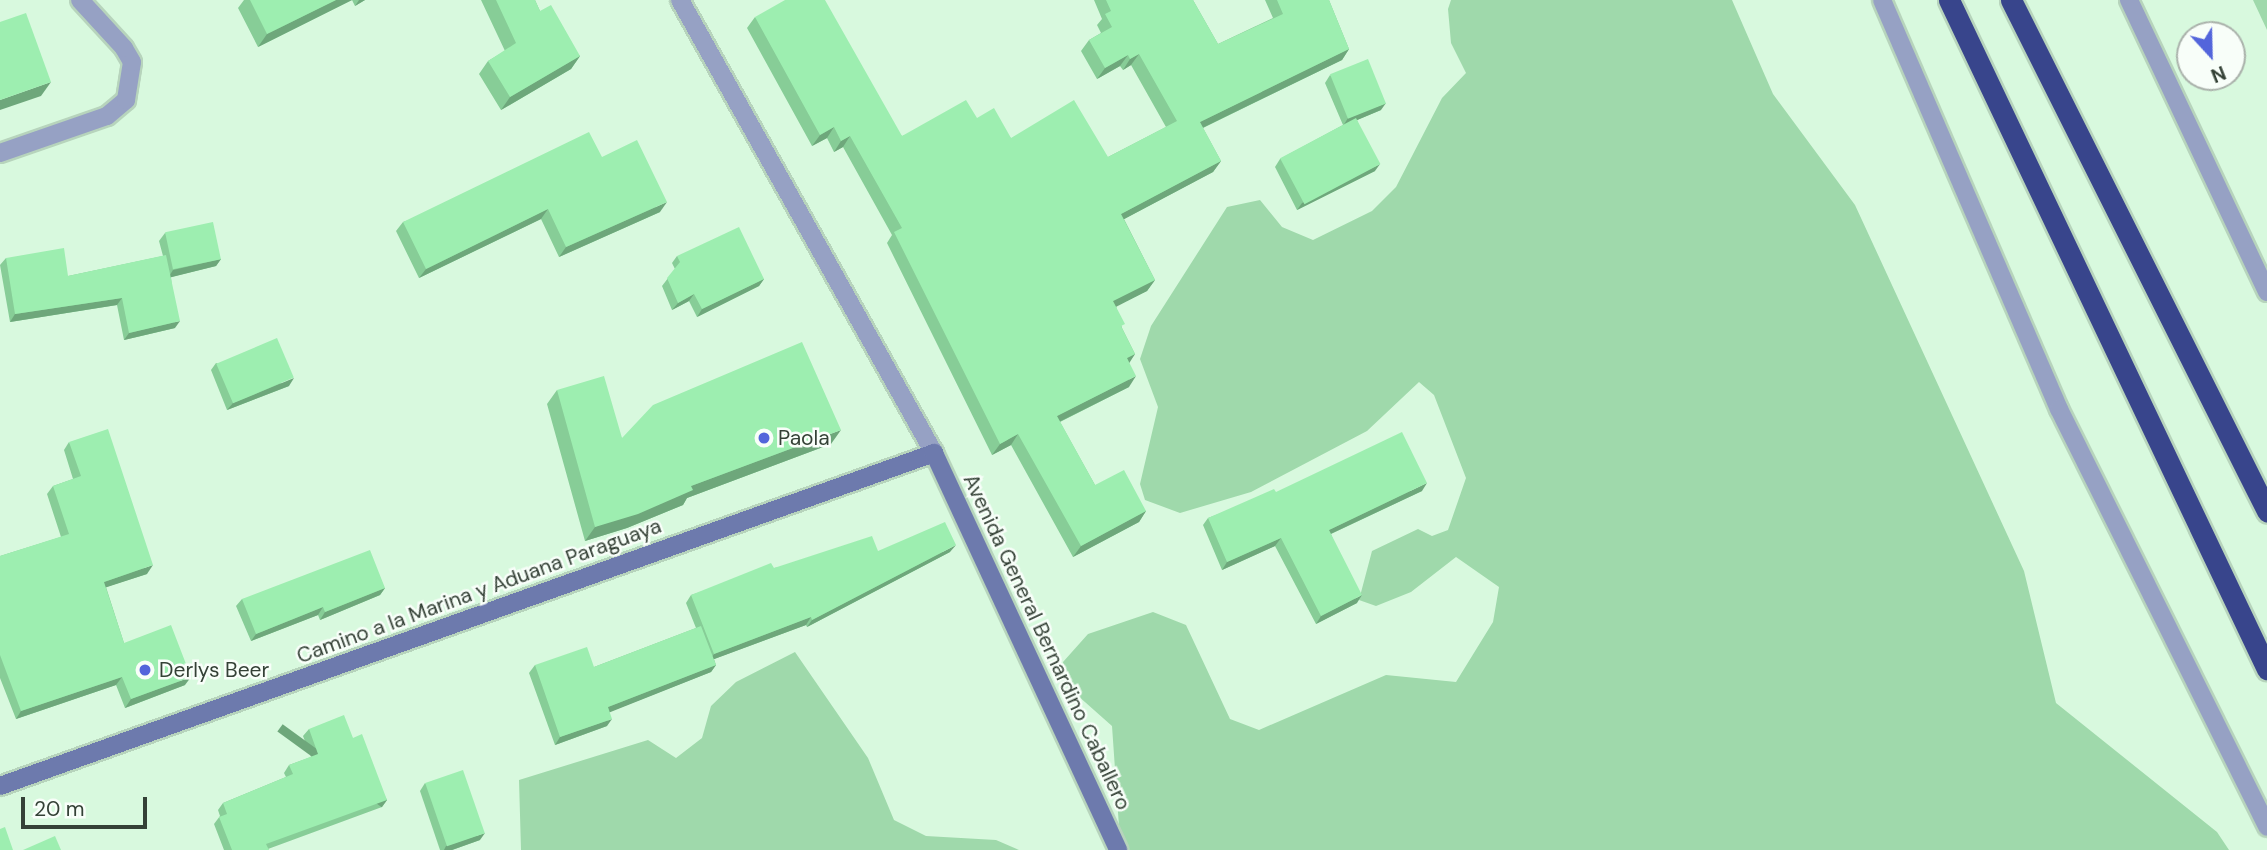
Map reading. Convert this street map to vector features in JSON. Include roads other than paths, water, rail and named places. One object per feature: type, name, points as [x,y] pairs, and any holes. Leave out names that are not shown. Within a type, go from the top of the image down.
[{"type":"highway","points":[[1949,0],[2267,669]]},
{"type":"highway","points":[[2011,0],[2267,511]]},
{"type":"street","points":[[0,153],[107,117],[126,100],[132,62],[124,48],[80,0]]},
{"type":"street","points":[[680,0],[934,453]]},
{"type":"street","points":[[1882,0],[2059,410],[2267,827]]},
{"type":"street","points":[[2129,0],[2267,292]]},
{"type":"street","name":"Camino a la Marina y Aduana Paraguaya","points":[[0,786],[934,453]]},
{"type":"street","name":"Avenida General Bernardino Caballero","points":[[934,453],[1118,850]]},
{"type":"place","name":"Paola","points":[[764,438]]},
{"type":"place","name":"Derlys Beer","points":[[145,670]]}]
